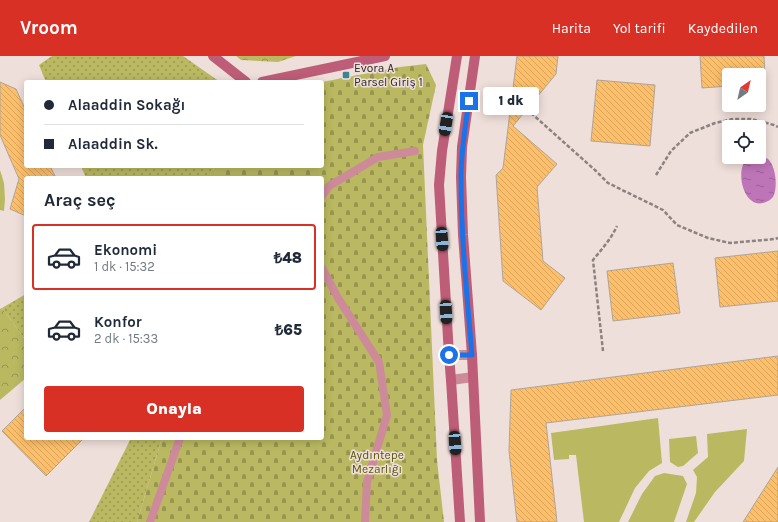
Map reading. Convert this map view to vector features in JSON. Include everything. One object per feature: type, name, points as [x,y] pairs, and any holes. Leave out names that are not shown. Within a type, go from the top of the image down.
[{"type":"street","points":[[213,56],[243,80]]},
{"type":"street","points":[[271,80],[385,56]]},
{"type":"street","points":[[457,56],[442,151],[439,186],[460,522]]},
{"type":"street","points":[[475,56],[462,147],[461,177],[480,522]]},
{"type":"street","points":[[449,355],[472,355]]},
{"type":"street","points":[[452,380],[473,377]]},
{"type":"lane","points":[[324,193],[329,186],[378,157],[415,151]]},
{"type":"lane","points":[[324,272],[338,298],[379,362],[387,415],[367,482],[365,522]]},
{"type":"lane","points":[[150,522],[179,440]]},
{"type":"path","points":[[531,113],[608,183],[663,210],[677,225],[708,238],[730,243],[778,238]]},
{"type":"path","points":[[656,175],[671,151],[690,133],[714,123],[733,119],[751,119],[778,127]]},
{"type":"path","points":[[603,350],[593,260],[613,235],[617,226]]},
{"type":"green space","points":[[52,56],[183,56],[217,80],[45,80],[39,65]]},
{"type":"green space","points":[[236,56],[296,56],[278,62],[241,60]]},
{"type":"green space","name":"Aydıntepe Mezarlığı","points":[[426,64],[436,85],[423,145],[437,460],[444,522],[137,522],[161,440],[324,440],[324,176],[214,176],[213,168],[324,168],[324,82],[400,67]]},
{"type":"green space","points":[[82,168],[213,168],[214,176],[85,176]]},
{"type":"green space","points":[[0,170],[4,183],[4,211],[0,210]]},
{"type":"green space","points":[[24,295],[24,338],[2,308]]},
{"type":"green space","points":[[2,308],[24,338],[24,380],[0,400],[0,309]]},
{"type":"green space","points":[[658,418],[662,463],[649,471],[635,488],[619,522],[584,522],[576,455],[569,455],[569,459],[554,460],[551,433]]},
{"type":"green space","points":[[747,429],[744,461],[715,492],[694,522],[686,522],[696,493],[697,477],[693,470],[708,457],[707,434]]},
{"type":"green space","points":[[696,436],[698,453],[683,466],[678,467],[670,462],[669,439]]},
{"type":"green space","points":[[130,440],[161,440],[137,522],[89,522]]},
{"type":"green space","points":[[664,473],[683,476],[687,484],[674,522],[628,522],[642,494],[655,476]]},
{"type":"water","points":[[766,158],[768,159],[773,167],[776,183],[773,197],[767,202],[758,203],[752,201],[747,196],[743,188],[741,172],[743,164],[766,164]]},
{"type":"building","points":[[517,56],[558,56],[556,74],[513,126],[557,164],[537,187],[543,261],[565,278],[541,310],[503,281],[496,175],[503,168]]},
{"type":"building","points":[[700,56],[764,56],[765,68],[722,68],[722,87],[702,88]]},
{"type":"building","points":[[597,80],[655,85],[650,146],[591,141]]},
{"type":"building","points":[[0,82],[16,89],[24,107],[24,168],[51,168],[55,176],[24,176],[24,215],[10,209],[19,179],[0,135]]},
{"type":"building","points":[[778,251],[778,301],[720,307],[715,258]]},
{"type":"building","points":[[673,263],[680,313],[613,321],[607,271]]},
{"type":"building","points":[[778,356],[778,395],[546,423],[557,522],[517,522],[509,451],[511,390]]},
{"type":"building","points":[[24,409],[24,440],[82,440],[46,476],[2,431]]},
{"type":"building","points":[[778,467],[778,522],[743,522]]},
{"type":"place","name":"Evora A Parsel Giriş 1","points":[[346,75]]},
{"type":"route","points":[[449,355],[472,355],[463,235],[461,177],[462,147],[469,101]]}]
